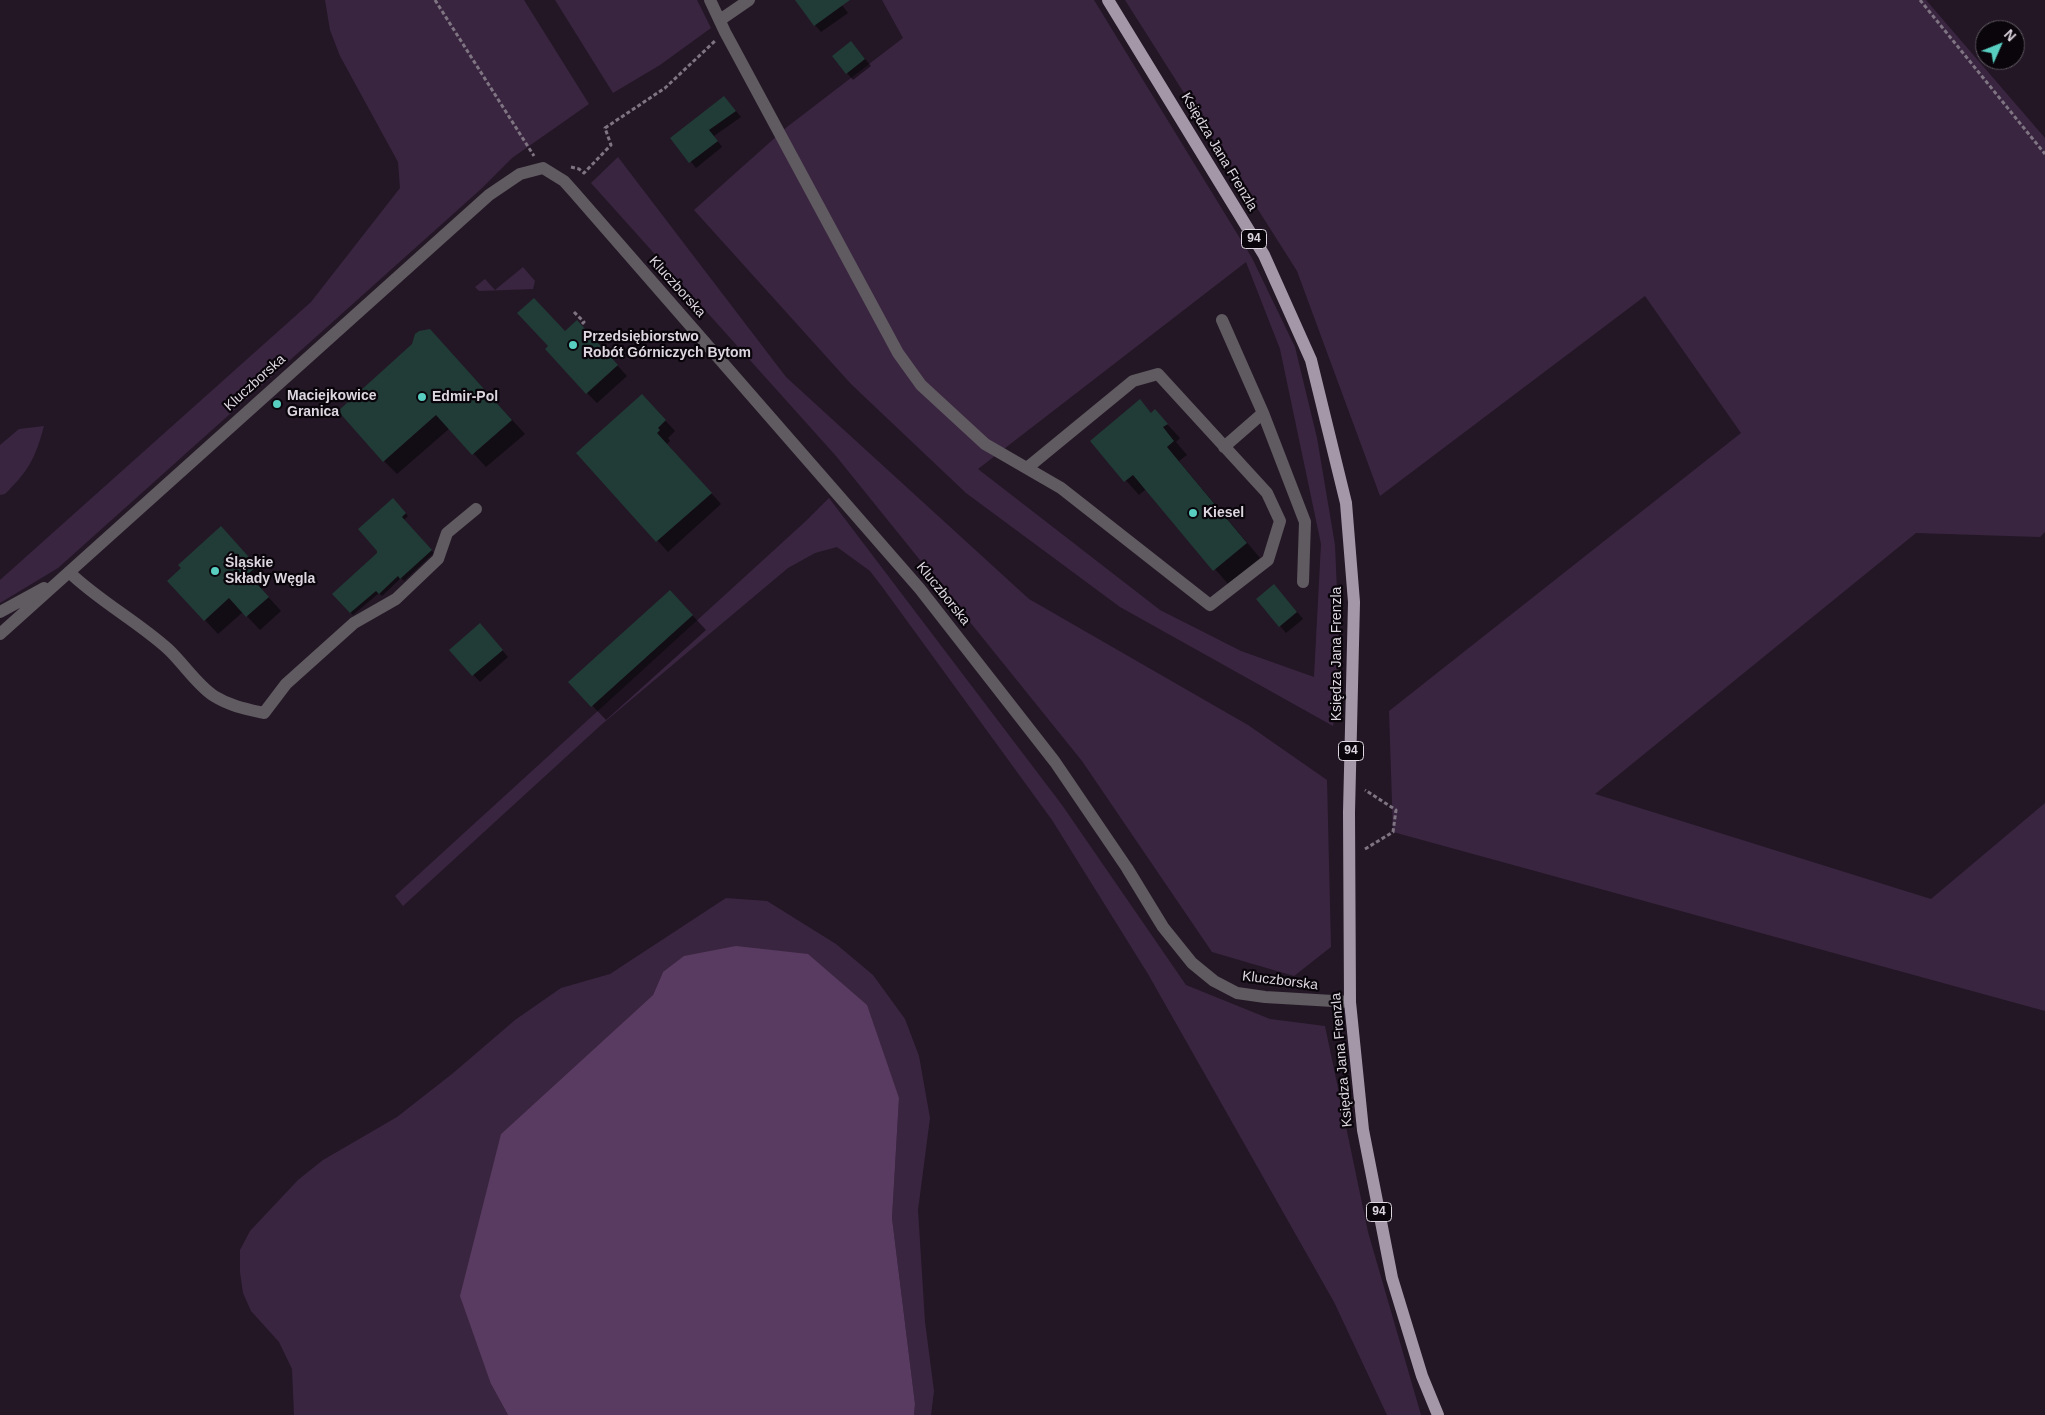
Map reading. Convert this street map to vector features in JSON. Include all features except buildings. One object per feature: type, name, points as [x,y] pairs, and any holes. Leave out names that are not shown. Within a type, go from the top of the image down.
[{"type":"main road","name":"Księdza Jana Frenzla","points":[[1108,0],[1264,255],[1311,360],[1346,503],[1354,602],[1349,812],[1350,1002],[1363,1130],[1392,1278],[1422,1376],[1438,1415]]},
{"type":"street","points":[[710,0],[722,26],[898,353],[921,385],[985,444],[1061,488],[1210,605],[1268,560],[1280,521],[1267,493],[1158,374],[1133,381],[1027,468]]},
{"type":"street","points":[[722,26],[748,0]]},
{"type":"street","name":"Kluczborska","points":[[0,634],[489,195],[520,174],[543,168],[564,181],[906,572],[1055,762],[1117,853],[1164,927],[1192,963],[1214,981],[1237,993],[1291,999],[1350,1002]]},
{"type":"street","points":[[1222,320],[1263,413],[1305,522],[1303,582]]},
{"type":"street","points":[[1224,447],[1263,413]]},
{"type":"street","points":[[0,612],[65,576],[85,587],[137,623],[169,650],[212,695],[232,706],[264,713],[286,684],[354,623],[396,599],[438,559],[447,532],[476,509]]},
{"type":"path","points":[[435,0],[543,168]]},
{"type":"path","points":[[1920,0],[2045,154]]},
{"type":"path","points":[[579,169],[584,173],[611,145],[606,128],[665,88],[722,26]]},
{"type":"path","points":[[574,312],[584,322],[582,325]]},
{"type":"path","points":[[1362,788],[1396,810],[1393,832],[1365,848]]},
{"type":"shaded area","points":[[325,0],[524,0],[589,104],[512,158],[481,189],[58,568],[0,603],[0,580],[311,302],[400,188],[398,162],[340,56],[330,30]]},
{"type":"shaded area","points":[[555,0],[697,0],[711,28],[660,65],[613,93]]},
{"type":"shaded area","points":[[882,0],[1094,0],[1252,258],[1295,347],[1317,438],[1335,545],[1341,685],[1333,726],[1120,607],[966,493],[851,384],[694,210],[787,127],[903,38]],"holes":[[[1246,262],[1280,349],[1321,544],[1314,677],[1241,651],[1160,610],[978,469]]]},
{"type":"shaded area","points":[[1125,0],[1926,0],[1975,57],[1975,70],[1986,70],[2045,138],[2045,532],[2040,537],[1916,533],[1595,794],[1931,899],[2045,803],[2045,1011],[1393,832],[1389,711],[1741,433],[1645,296],[1380,496],[1297,271]]},
{"type":"shaded area","points":[[618,157],[786,377],[1029,599],[1248,725],[1327,780],[1331,947],[1294,976],[1212,952],[1082,761],[836,456],[591,183]]},
{"type":"shaded area","points":[[523,267],[535,281],[533,289],[479,291],[475,287],[485,279],[495,290]]},
{"type":"shaded area","points":[[44,426],[34,456],[26,471],[5,494],[0,495],[0,445],[19,429]]},
{"type":"shaded area","points":[[829,498],[1062,805],[1186,985],[1270,1019],[1325,1026],[1368,1232],[1421,1415],[1387,1415],[1334,1302],[1148,974],[1052,820],[870,571],[837,547],[815,553],[788,568],[601,725],[403,906],[395,896]]},
{"type":"shaded area","points":[[726,898],[767,901],[836,944],[873,975],[905,1019],[919,1056],[930,1118],[918,1210],[925,1322],[934,1391],[931,1415],[914,1415],[915,1404],[892,1218],[899,1098],[663,972],[653,995],[501,1134],[491,1384],[508,1415],[294,1415],[292,1369],[279,1342],[251,1311],[243,1293],[240,1272],[240,1250],[250,1231],[298,1180],[323,1160],[397,1117],[452,1074],[515,1020],[561,988],[610,974]]},
{"type":"shaded area","points":[[736,946],[808,954],[867,1005],[899,1098],[892,1218],[915,1404],[914,1415],[508,1415],[491,1384],[460,1296],[501,1134],[653,995],[663,972],[684,956]]},
{"type":"place","name":"Przedsiębiorstwo Robót Górniczych Bytom","points":[[573,345]]},
{"type":"place","name":"Edmir-Pol","points":[[422,397]]},
{"type":"place","name":"Maciejkowice Granica","points":[[277,404]]},
{"type":"place","name":"Kiesel","points":[[1193,513]]},
{"type":"place","name":"Śląskie Składy Węgla","points":[[215,571]]}]
